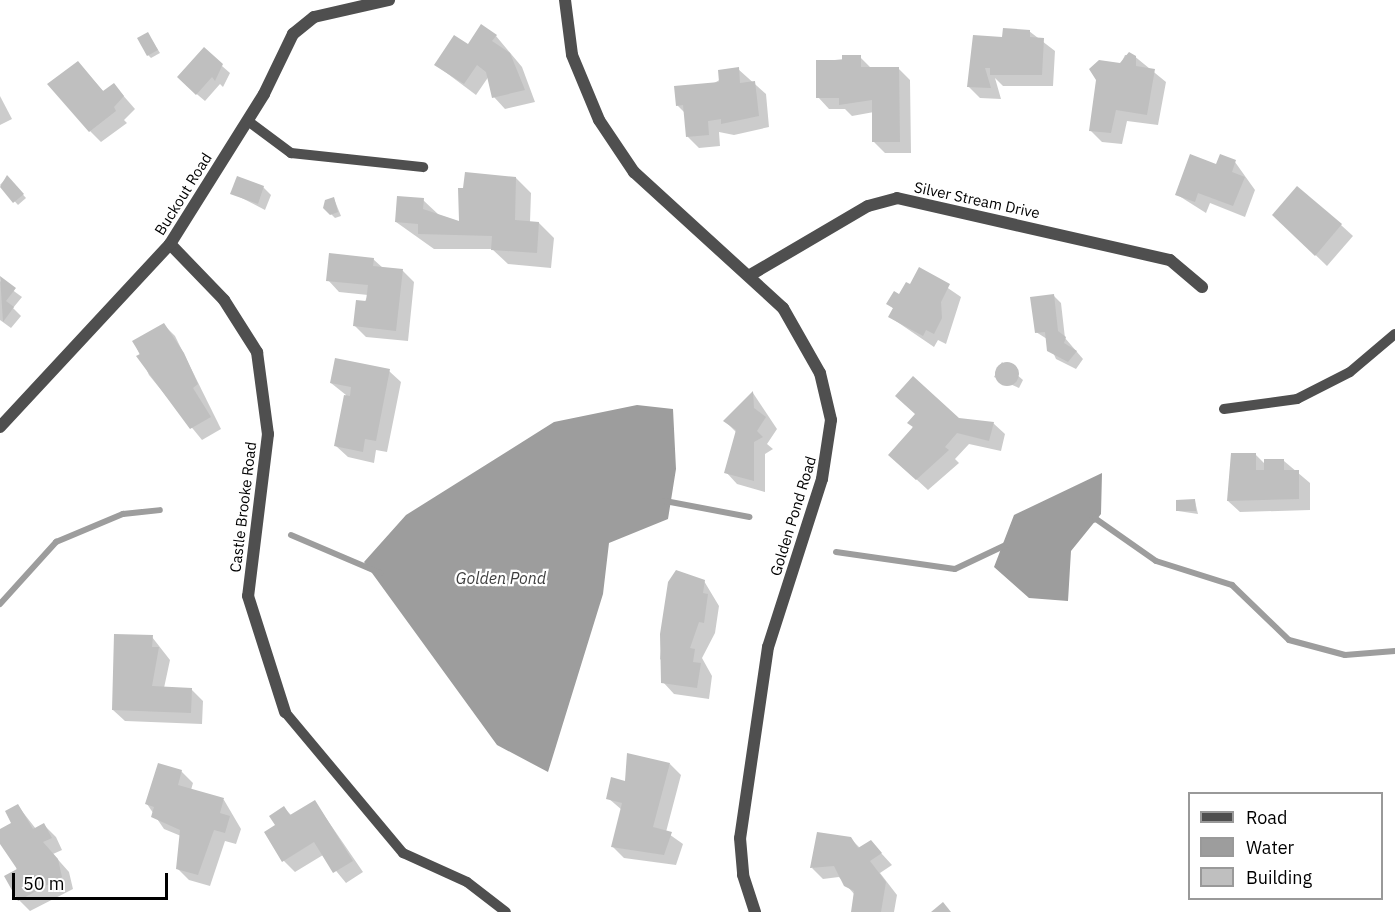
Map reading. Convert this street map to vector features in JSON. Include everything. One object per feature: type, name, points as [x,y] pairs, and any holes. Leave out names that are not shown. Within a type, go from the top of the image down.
[{"type":"street","name":"Buckout Road","points":[[0,427],[170,244],[248,121],[293,34],[314,17],[389,0]]},
{"type":"street","name":"Golden Pond Road","points":[[565,0],[572,55],[599,120],[634,172],[692,227],[752,274],[783,308],[820,373],[831,420],[822,479],[768,647],[740,838],[742,875],[755,912]]},
{"type":"street","name":"Silver Stream Drive","points":[[752,274],[868,206],[897,198],[1170,260],[1202,287]]},
{"type":"street","name":"Castle Brooke Road","points":[[170,244],[224,300],[257,352],[268,434],[248,596],[285,712]]},
{"type":"lane","points":[[248,121],[291,153],[423,167]]},
{"type":"lane","points":[[1224,409],[1297,399],[1350,372],[1395,334]]},
{"type":"lane","name":"Castle Brooke Road","points":[[285,712],[403,853],[467,882],[506,912]]},
{"type":"water","name":"Golden Pond","points":[[637,405],[673,409],[676,469],[668,519],[609,543],[603,594],[548,772],[497,745],[364,562],[406,515],[554,422]]},
{"type":"water","points":[[1102,473],[1101,514],[1071,551],[1068,601],[1029,598],[994,567],[1014,515]]},
{"type":"building","points":[[481,24],[497,35],[492,41],[510,53],[525,90],[492,98],[486,72],[477,65],[464,84],[434,65],[454,35],[468,44]]},
{"type":"building","points":[[1003,28],[1030,30],[1030,37],[1044,38],[1042,75],[990,75],[990,68],[985,68],[991,88],[967,87],[973,35],[1002,37]]},
{"type":"building","points":[[148,32],[158,50],[147,56],[137,38]]},
{"type":"building","points":[[204,47],[223,64],[215,81],[212,77],[196,95],[177,77]]},
{"type":"building","points":[[1129,52],[1136,56],[1136,66],[1155,69],[1147,115],[1116,110],[1111,133],[1089,131],[1096,80],[1089,69],[1099,60],[1120,63]]},
{"type":"building","points":[[842,55],[861,55],[861,67],[899,67],[900,142],[872,142],[872,100],[839,105],[839,98],[816,98],[816,60],[842,60]]},
{"type":"building","points":[[78,61],[103,91],[114,83],[124,96],[114,107],[116,111],[89,132],[47,84]]},
{"type":"building","points":[[739,67],[740,83],[755,81],[759,116],[721,124],[721,119],[708,121],[709,135],[686,137],[683,105],[676,106],[674,86],[719,82],[718,70]]},
{"type":"building","points":[[1190,154],[1216,164],[1220,154],[1236,160],[1232,172],[1245,177],[1233,206],[1198,193],[1195,202],[1175,195]]},
{"type":"building","points":[[465,172],[516,177],[515,220],[539,222],[537,253],[491,250],[492,236],[418,234],[418,224],[395,222],[397,196],[424,198],[423,209],[459,221],[458,188],[463,188]]},
{"type":"building","points":[[7,175],[24,194],[13,203],[0,187]]},
{"type":"building","points":[[237,176],[264,186],[258,204],[230,194]]},
{"type":"building","points":[[1297,186],[1342,224],[1315,256],[1272,215]]},
{"type":"building","points":[[334,197],[338,212],[330,215],[323,208],[325,200]]},
{"type":"building","points":[[329,253],[374,258],[373,266],[403,269],[396,331],[353,326],[356,300],[366,301],[368,285],[326,281]]},
{"type":"building","points":[[919,267],[950,284],[941,302],[942,318],[934,334],[926,330],[923,336],[888,317],[893,308],[886,304],[894,291],[899,294],[906,282],[910,284]]},
{"type":"building","points":[[0,276],[16,288],[6,301],[14,307],[3,322]]},
{"type":"building","points":[[1054,294],[1058,331],[1066,337],[1064,343],[1077,351],[1068,362],[1047,351],[1045,332],[1035,333],[1030,297]]},
{"type":"building","points":[[164,323],[184,353],[198,384],[193,388],[211,417],[190,429],[136,356],[140,354],[132,341]]},
{"type":"building","points":[[335,358],[390,369],[376,441],[365,439],[363,452],[334,446],[344,395],[350,396],[351,387],[330,383]]},
{"type":"building","points":[[1007,362],[1015,366],[1019,374],[1015,382],[1007,386],[999,382],[995,374],[999,366]]},
{"type":"building","points":[[913,376],[959,418],[994,422],[989,441],[957,433],[945,447],[949,450],[916,480],[888,455],[913,427],[907,423],[915,414],[895,396]]},
{"type":"building","points":[[753,391],[754,408],[766,417],[757,431],[763,437],[754,442],[754,481],[724,473],[736,430],[723,421]]},
{"type":"building","points":[[1231,453],[1256,453],[1256,470],[1264,470],[1264,459],[1284,459],[1284,470],[1299,470],[1299,499],[1227,501]]},
{"type":"building","points":[[1195,499],[1196,511],[1176,511],[1176,500]]},
{"type":"building","points":[[676,570],[705,580],[703,593],[708,594],[704,623],[699,622],[690,648],[695,649],[693,662],[701,663],[697,688],[661,683],[660,634],[668,582]]},
{"type":"building","points":[[114,634],[153,635],[152,647],[159,647],[152,686],[192,688],[191,713],[112,710]]},
{"type":"building","points":[[627,753],[670,763],[653,827],[672,832],[664,855],[611,847],[622,803],[606,799],[611,777],[625,781]]},
{"type":"building","points":[[158,763],[182,770],[178,785],[224,798],[220,813],[230,816],[225,833],[214,830],[198,875],[176,869],[180,830],[151,817],[154,807],[145,804]]},
{"type":"building","points":[[315,800],[353,861],[333,873],[314,842],[282,862],[264,832],[275,825],[269,816],[284,806],[290,815]]},
{"type":"building","points":[[18,804],[33,829],[44,823],[52,838],[43,842],[58,859],[62,877],[18,901],[4,876],[17,869],[0,844],[0,829],[11,823],[5,811]]},
{"type":"building","points":[[817,832],[851,837],[858,848],[871,840],[882,853],[870,861],[886,882],[881,912],[851,912],[854,891],[844,886],[834,866],[810,868]]},
{"type":"building","points":[[943,902],[951,912],[931,912]]},
{"type":"waterway","points":[[665,501],[750,517]]},
{"type":"waterway","points":[[0,604],[56,542],[123,514],[160,510]]},
{"type":"waterway","points":[[1090,521],[1096,519],[1156,561],[1232,585],[1289,640],[1345,655],[1395,651]]},
{"type":"waterway","points":[[291,535],[380,573]]},
{"type":"waterway","points":[[836,552],[955,569],[1008,544]]}]
